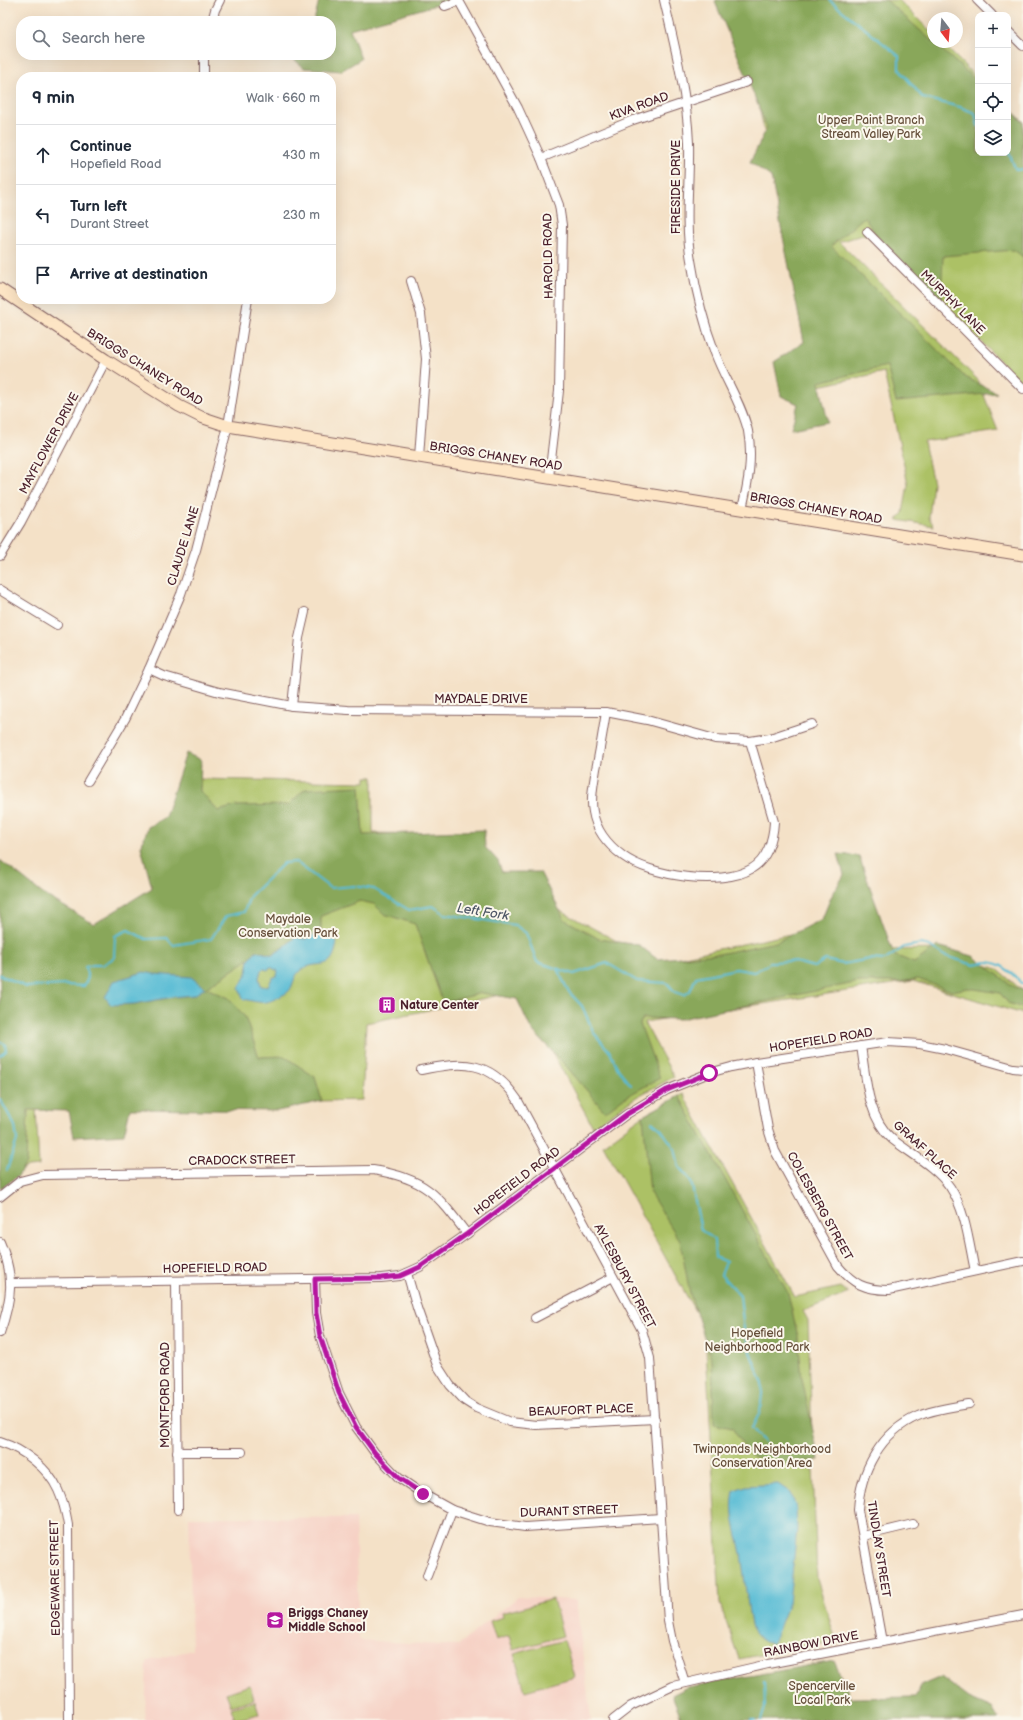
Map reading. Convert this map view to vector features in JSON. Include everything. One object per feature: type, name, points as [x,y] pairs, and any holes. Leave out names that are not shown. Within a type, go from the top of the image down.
[{"type":"main road","name":"BRIGGS CHANEY ROAD","points":[[0,289],[16,300]]},
{"type":"main road","name":"BRIGGS CHANEY ROAD","points":[[22,304],[106,360],[179,406],[201,417],[228,426],[549,477],[941,543],[1023,555]]},
{"type":"street","points":[[213,16],[220,0]]},
{"type":"street","name":"FIRESIDE DRIVE","points":[[664,0],[684,91],[689,143],[686,215],[690,260],[702,311],[715,354],[738,403],[748,431],[751,461],[742,509]]},
{"type":"street","points":[[977,0],[989,12]]},
{"type":"street","name":"HAROLD ROAD","points":[[445,6],[459,1],[518,108],[541,158],[559,205],[562,225],[559,391],[549,477]]},
{"type":"street","points":[[1011,34],[1023,46]]},
{"type":"street","points":[[204,60],[204,72]]},
{"type":"street","name":"KIVA ROAD","points":[[541,158],[633,120],[747,82]]},
{"type":"street","name":"MURPHY LANE","points":[[867,232],[1023,389]]},
{"type":"street","points":[[411,281],[421,314],[426,359],[419,457]]},
{"type":"street","name":"CLAUDE LANE","points":[[88,782],[125,719],[149,669],[181,594],[196,550],[228,426],[247,304]]},
{"type":"street","name":"MAYFLOWER DRIVE","points":[[0,556],[21,522],[106,360]]},
{"type":"street","points":[[0,590],[57,625]]},
{"type":"street","points":[[292,706],[300,638],[305,612]]},
{"type":"street","name":"MAYDALE DRIVE","points":[[149,669],[164,676],[219,692],[292,706],[348,710],[606,712],[647,720],[715,740],[750,741],[770,738],[812,724]]},
{"type":"street","points":[[606,712],[592,796],[593,812],[597,826],[605,840],[624,856],[651,869],[676,876],[708,879],[739,875],[752,869],[767,852],[774,833],[774,822],[750,741]]},
{"type":"street","name":"HOPEFIELD ROAD","points":[[10,1283],[381,1278],[400,1276],[420,1267],[467,1234],[627,1114],[667,1090],[709,1073],[756,1062],[888,1042],[920,1044],[945,1048],[1013,1068],[1023,1069]]},
{"type":"street","name":"GRAAF PLACE","points":[[861,1046],[870,1100],[878,1121],[892,1139],[932,1168],[950,1186],[962,1215],[975,1271]]},
{"type":"street","name":"COLESBERG STREET","points":[[756,1062],[768,1129],[775,1150],[838,1266],[848,1278],[860,1286],[873,1290],[889,1290],[1023,1261]]},
{"type":"street","name":"AYLESBURY STREET","points":[[421,1070],[448,1064],[464,1064],[481,1068],[500,1079],[508,1086],[517,1099],[642,1330],[650,1358],[668,1621],[672,1641],[685,1683]]},
{"type":"street","name":"CRADOCK STREET","points":[[0,1197],[20,1181],[43,1175],[374,1170],[408,1178],[426,1188],[441,1200],[467,1234]]},
{"type":"street","points":[[0,1242],[9,1266],[10,1283],[10,1300],[0,1333]]},
{"type":"street","name":"BEAUFORT PLACE","points":[[407,1273],[417,1308],[437,1365],[450,1384],[465,1400],[476,1408],[510,1422],[536,1426],[654,1419]]},
{"type":"street","points":[[535,1318],[613,1277]]},
{"type":"street","name":"DURANT STREET","points":[[315,1279],[316,1313],[320,1336],[339,1393],[356,1427],[375,1453],[399,1478],[423,1494],[452,1510],[490,1522],[525,1527],[661,1518]]},
{"type":"street","name":"MONTFORD ROAD","points":[[176,1281],[178,1510]]},
{"type":"street","name":"TINDLAY STREET","points":[[882,1642],[858,1510],[859,1494],[866,1469],[879,1446],[898,1429],[918,1416],[969,1404]]},
{"type":"street","name":"EDGEWARE STREET","points":[[0,1442],[23,1452],[44,1470],[58,1489],[65,1510],[68,1525],[69,1720]]},
{"type":"street","points":[[177,1452],[242,1452]]},
{"type":"street","points":[[426,1576],[452,1510]]},
{"type":"street","points":[[863,1536],[913,1524]]},
{"type":"street","name":"RAINBOW DRIVE","points":[[613,1720],[631,1706],[649,1696],[673,1686],[768,1664],[1023,1615]]},
{"type":"shaded area","name":"Briggs Chaney Middle School","points":[[189,1517],[355,1518],[359,1640],[457,1646],[518,1597],[576,1600],[591,1720],[145,1720],[147,1661],[192,1650]]},
{"type":"green space","points":[[319,0],[454,0],[350,29],[361,59],[341,71],[304,68],[295,60],[336,60],[336,16],[315,16]]},
{"type":"green space","name":"Upper Paint Branch Stream Valley Park","points":[[716,0],[886,0],[927,37],[927,48],[940,48],[975,79],[975,156],[1011,156],[1011,111],[1023,122],[1023,257],[1014,250],[943,256],[941,301],[878,238],[864,217],[831,246],[965,377],[997,393],[896,402],[887,366],[819,382],[828,422],[791,429],[798,404],[781,396],[774,362],[804,342],[771,177],[750,162],[767,128],[715,2]]},
{"type":"green space","name":"Upper Paint Branch Stream Valley Park","points":[[736,0],[899,0],[927,28],[927,48],[947,48],[975,76],[975,156],[1011,156],[1011,110],[1023,121],[1023,384],[872,232],[839,242],[978,380],[998,431],[924,442],[933,483],[929,518],[934,526],[897,520],[903,513],[908,484],[884,372],[819,386]]},
{"type":"green space","points":[[186,753],[201,760],[200,791],[218,811],[236,806],[288,805],[305,789],[360,786],[363,835],[484,830],[485,847],[498,861],[502,872],[540,872],[564,919],[599,939],[639,945],[657,959],[719,954],[776,942],[822,919],[831,897],[844,875],[838,854],[859,856],[894,955],[914,963],[938,946],[973,956],[1014,987],[1023,990],[1023,1008],[1008,1003],[1000,993],[968,988],[952,991],[918,979],[899,982],[859,982],[680,1019],[643,1018],[640,1024],[660,1078],[622,1099],[605,1112],[566,1066],[531,1029],[517,999],[482,993],[443,1003],[415,924],[384,914],[374,904],[360,901],[321,916],[321,932],[305,939],[295,937],[273,955],[256,951],[249,959],[206,988],[229,998],[245,1017],[259,1057],[284,1056],[315,1077],[322,1101],[278,1111],[130,1109],[124,1134],[74,1137],[69,1111],[28,1110],[26,1163],[18,1176],[0,1189],[0,860],[43,894],[94,924],[152,888],[141,847],[148,827],[165,817]]},
{"type":"green space","name":"Maydale Conservation Park","points":[[366,777],[373,777],[373,833],[453,834],[453,853],[656,962],[877,916],[888,950],[942,949],[997,969],[1023,991],[1023,1014],[913,981],[644,1022],[674,1077],[638,1096],[593,1127],[519,991],[366,1023],[362,1100],[36,1108],[39,1166],[28,1167],[18,1171],[0,870],[82,925],[158,925],[196,779],[366,782]]},
{"type":"green space","name":"Twinponds Neighborhood Conservation Area","points":[[683,1094],[795,1297],[841,1287],[849,1293],[803,1311],[808,1320],[817,1579],[836,1641],[739,1659],[720,1604],[705,1329],[603,1145],[641,1117]]},
{"type":"green space","name":"Hopefield Neighborhood Park","points":[[679,1096],[788,1293],[798,1337],[802,1378],[819,1460],[776,1464],[750,1455],[732,1428],[714,1424],[712,1361],[690,1294],[680,1241],[650,1193],[643,1116]]},
{"type":"green space","points":[[553,1599],[563,1636],[513,1650],[509,1636],[496,1640],[490,1621],[503,1617],[502,1613]]},
{"type":"green space","points":[[564,1640],[575,1677],[525,1691],[514,1654]]},
{"type":"green space","name":"Spencerville Local Park","points":[[834,1661],[851,1698],[915,1697],[922,1685],[941,1677],[969,1698],[992,1708],[999,1720],[682,1720],[672,1695],[688,1687]]},
{"type":"green space","points":[[250,1685],[254,1699],[231,1706],[226,1693]]},
{"type":"green space","points":[[255,1701],[259,1714],[235,1720],[231,1708]]},
{"type":"water","points":[[321,932],[331,935],[337,942],[332,959],[324,964],[314,965],[298,972],[289,991],[271,1001],[263,1002],[243,999],[239,988],[247,973],[249,959],[256,951],[273,955],[295,937],[305,939]],"holes":[[[270,967],[278,971],[277,976],[272,978],[268,987],[261,986],[259,978],[261,970],[268,970]]]},
{"type":"water","points":[[144,972],[191,977],[205,988],[194,995],[134,1004],[111,1005],[105,997],[114,981]]},
{"type":"water","points":[[778,1484],[791,1493],[796,1508],[797,1529],[789,1603],[773,1643],[770,1643],[763,1641],[758,1637],[752,1628],[741,1554],[732,1507],[734,1490],[746,1486]]},
{"type":"waterway","points":[[829,0],[899,56],[899,69],[923,98],[960,107],[975,113],[977,120]]},
{"type":"waterway","points":[[1010,156],[1016,170],[1023,169]]},
{"type":"waterway","name":"Left Fork","points":[[0,975],[26,987],[66,985],[84,986],[88,978],[85,967],[102,965],[114,958],[115,936],[128,930],[146,939],[167,938],[173,945],[211,939],[226,916],[244,912],[250,896],[284,863],[296,862],[330,888],[354,886],[374,889],[409,910],[433,906],[445,914],[515,925],[526,933],[537,962],[574,974],[607,963],[637,981],[667,983],[675,992],[684,995],[690,991],[696,977],[736,969],[754,972],[772,962],[791,961],[814,967],[825,960],[843,964],[870,959],[885,960],[904,947],[921,944],[930,946],[943,955],[974,965],[988,962],[995,963],[1012,973],[1023,984]]},
{"type":"waterway","points":[[557,969],[569,992],[582,1006],[594,1033],[610,1052],[618,1069],[631,1085]]},
{"type":"waterway","points":[[0,1042],[5,1044],[6,1051],[0,1056]]},
{"type":"waterway","points":[[0,1099],[15,1126],[17,1140],[7,1170]]},
{"type":"waterway","points":[[652,1122],[661,1129],[675,1149],[679,1167],[691,1181],[701,1230],[714,1240],[715,1257],[726,1262],[721,1275],[740,1296],[744,1329],[750,1352],[763,1384],[760,1412],[752,1428],[764,1442]]},
{"type":"waterway","points":[[761,1720],[765,1708],[764,1681]]},
{"type":"waterway","points":[[751,1720],[756,1720]]},
{"type":"place","name":"Nature Center","points":[[387,1005]]},
{"type":"place","name":"Briggs Chaney Middle School","points":[[275,1620]]},
{"type":"route","points":[[423,1494],[399,1478],[375,1453],[356,1427],[339,1393],[320,1336],[316,1313],[315,1279],[381,1278],[400,1276],[420,1267],[467,1234],[627,1114],[667,1090],[709,1073]]}]
